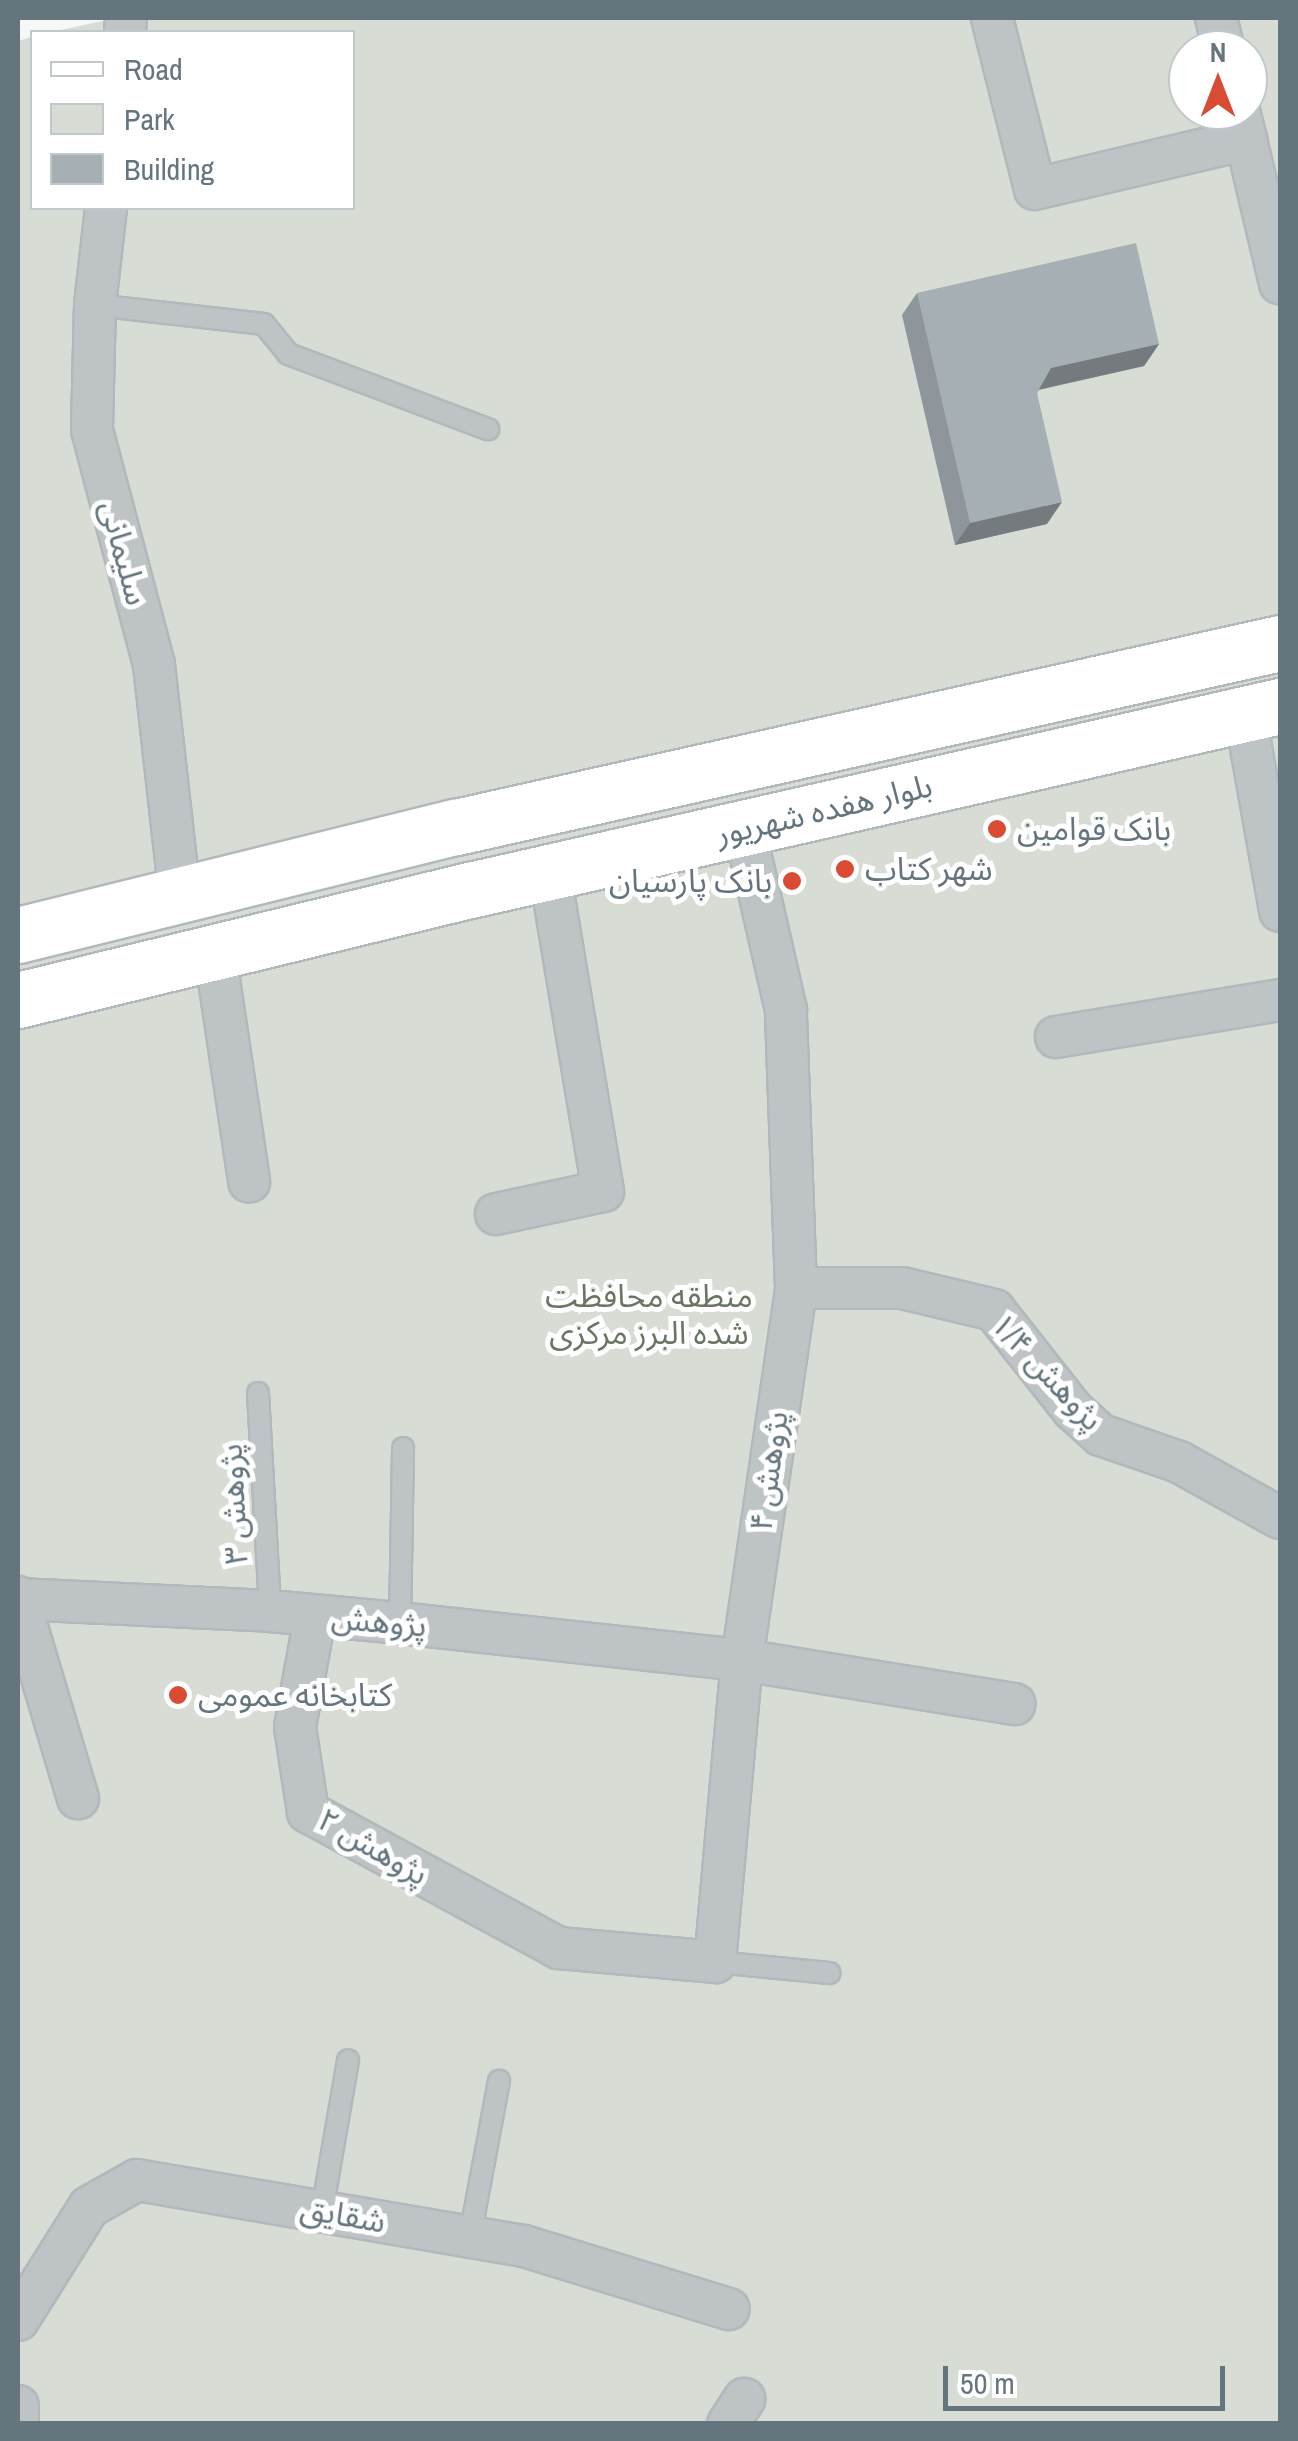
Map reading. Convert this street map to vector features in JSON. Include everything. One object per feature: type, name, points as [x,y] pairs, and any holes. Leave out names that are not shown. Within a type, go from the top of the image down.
[{"type":"main road","name":"بلوار هفده شهریور","points":[[18,935],[456,828],[1280,643]]},
{"type":"main road","name":"بلوار هفده شهریور","points":[[18,1000],[470,890],[1263,710]]},
{"type":"main road","points":[[456,828],[470,890]]},
{"type":"street","points":[[992,18],[1035,189],[1226,130]]},
{"type":"street","points":[[1243,130],[1280,282]]},
{"type":"street","name":"سلیمانی","points":[[106,210],[95,305],[92,430],[154,664],[180,897]]},
{"type":"street","points":[[1263,710],[1280,911]]},
{"type":"street","name":"پژوهش ۴","points":[[715,1962],[742,1660],[796,1288],[786,1010],[744,828]]},
{"type":"street","points":[[496,1214],[603,1190],[550,873]]},
{"type":"street","points":[[216,952],[249,1181]]},
{"type":"street","points":[[1056,1036],[1280,1000]]},
{"type":"street","name":"پژوهش ۱/۴","points":[[796,1288],[902,1288],[994,1310],[1073,1410],[1101,1435],[1178,1462],[1280,1518]]},
{"type":"street","points":[[18,1598],[27,1667],[78,1798]]},
{"type":"street","name":"پژوهش","points":[[18,1598],[270,1611],[400,1623],[742,1660],[1014,1704]]},
{"type":"street","name":"پژوهش ۲","points":[[315,1617],[295,1726],[308,1812],[559,1948],[715,1962]]},
{"type":"street","name":"شقایق","points":[[18,2320],[89,2207],[137,2180],[524,2246],[729,2309]]},
{"type":"street","points":[[18,2406],[18,2424]]},
{"type":"lane","points":[[95,305],[264,324],[288,354],[488,429]]},
{"type":"lane","name":"پژوهش ۳","points":[[258,1394],[270,1611]]},
{"type":"lane","points":[[400,1623],[403,1448]]},
{"type":"lane","points":[[715,1962],[830,1973]]},
{"type":"lane","points":[[322,2211],[348,2060]]},
{"type":"lane","points":[[470,2236],[499,2081]]},
{"type":"green space","name":"منطقه محافظت شده البرز مرکزی","points":[[116,18],[1280,18],[1280,2423],[18,2423],[18,41],[30,38],[30,210],[355,210],[355,30],[61,30]]},
{"type":"building","points":[[1136,243],[1159,344],[1051,368],[1037,393],[1062,502],[970,523],[917,293]]},
{"type":"place","name":"بانک قوامین","points":[[997,829]]},
{"type":"place","name":"شهر کتاب","points":[[845,869]]},
{"type":"place","name":"بانک پارسیان","points":[[792,881]]},
{"type":"place","name":"کتابخانه عمومی","points":[[178,1695]]}]
